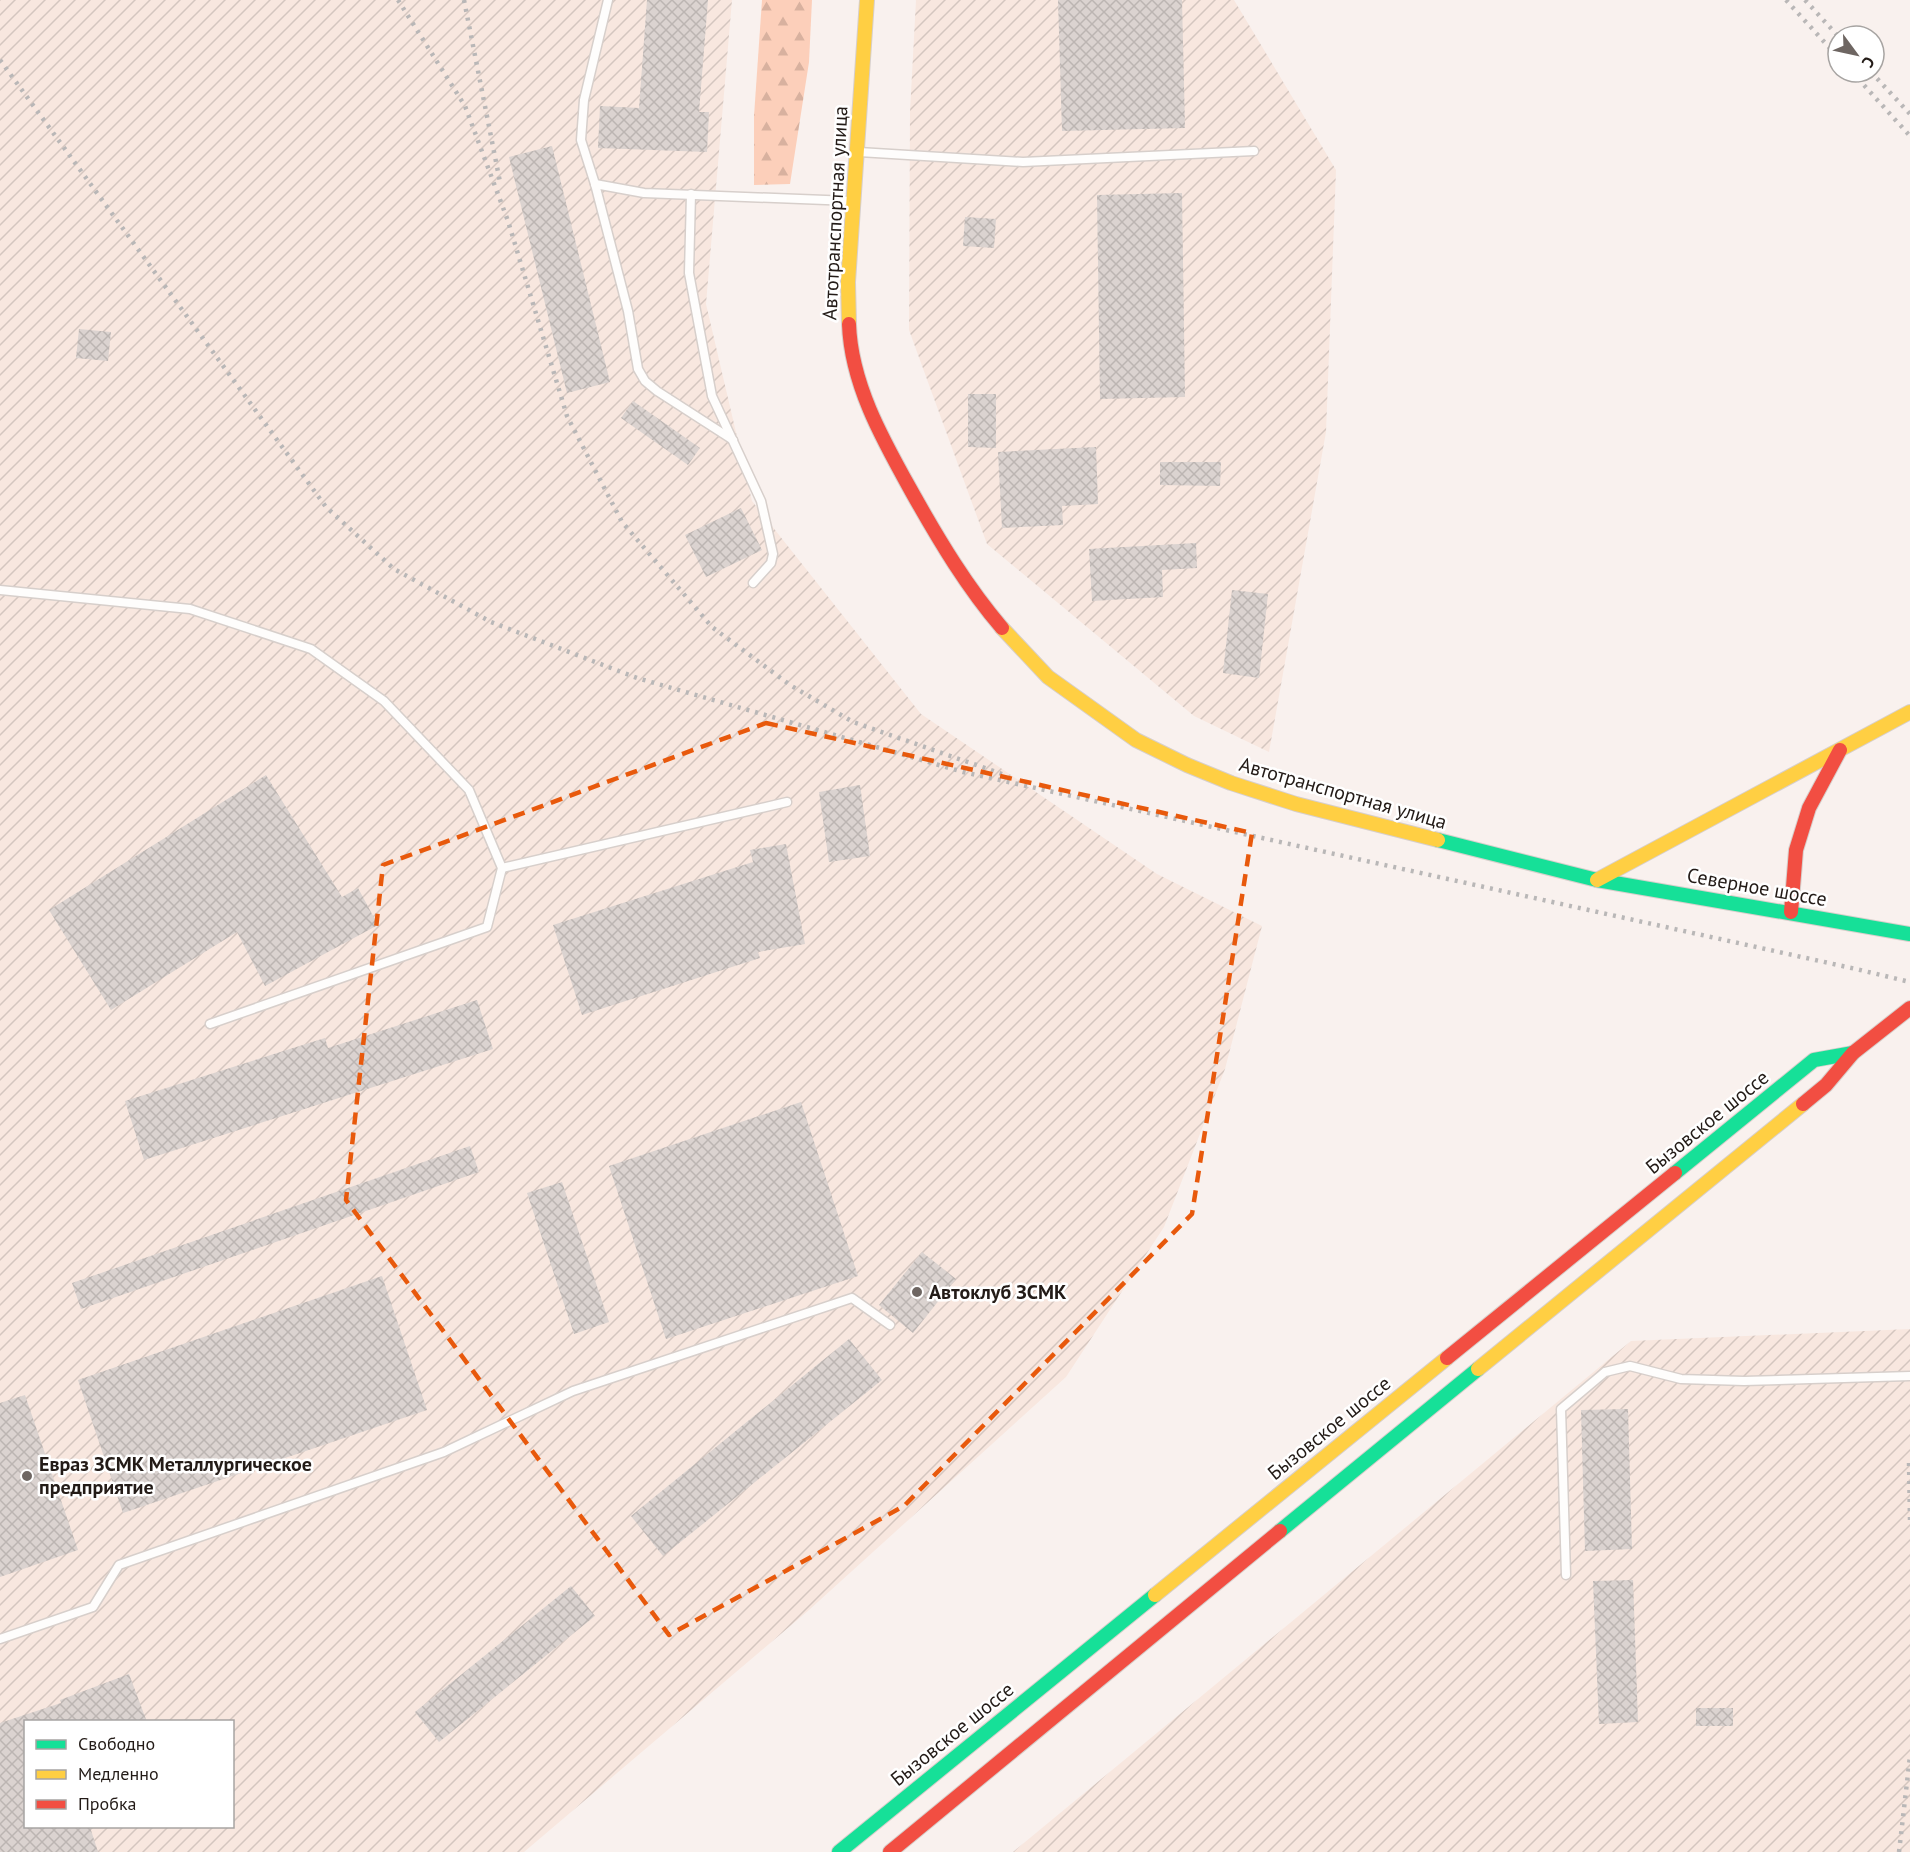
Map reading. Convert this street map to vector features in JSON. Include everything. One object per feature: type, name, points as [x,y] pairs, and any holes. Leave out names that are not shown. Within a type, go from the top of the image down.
[{"type":"main road","name":"Автотранспортная улица","points":[[867,0],[848,282],[850,345],[866,398],[883,440],[947,554],[984,607],[1048,677],[1136,740],[1187,765],[1231,783],[1296,804],[1597,880]]},
{"type":"main road","points":[[1597,880],[1910,712]]},
{"type":"main road","points":[[1791,912],[1796,850],[1809,808],[1840,750]]},
{"type":"main road","name":"Северное шоссе","points":[[1597,880],[1910,934]]},
{"type":"main road","name":"Бызовское шоссе","points":[[890,1852],[1817,1093],[1853,1053],[1910,1008]]},
{"type":"main road","name":"Бызовское шоссе","points":[[839,1852],[1814,1060],[1853,1053]]},
{"type":"lane","points":[[608,0],[584,100],[581,140],[595,184],[628,311],[638,369],[645,381],[657,391],[733,440]]},
{"type":"lane","points":[[857,151],[1023,162],[1254,151]]},
{"type":"lane","points":[[595,184],[644,193],[854,201]]},
{"type":"lane","points":[[691,194],[689,273],[712,396],[761,501],[773,554],[771,563],[753,583]]},
{"type":"lane","points":[[0,590],[190,609],[311,648],[384,701],[470,790],[502,867],[487,927],[210,1024]]},
{"type":"lane","points":[[502,867],[787,802]]},
{"type":"lane","points":[[0,1639],[93,1607],[119,1564],[444,1452],[573,1391],[852,1298],[890,1325]]},
{"type":"lane","points":[[1566,1575],[1561,1409],[1605,1372],[1630,1366],[1681,1379],[1744,1381],[1910,1376]]},
{"type":"highlighted area","points":[[766,723],[1252,833],[1192,1214],[904,1506],[669,1635],[346,1200],[383,865]]},
{"type":"shaded area","points":[[0,0],[732,0],[706,304],[752,501],[921,714],[1157,874],[1262,926],[1225,1069],[1164,1227],[1066,1377],[809,1610],[524,1852],[0,1852]]},
{"type":"shaded area","points":[[916,0],[1234,0],[1336,170],[1326,432],[1269,752],[1194,716],[987,544],[909,330],[910,112]]},
{"type":"shaded area","points":[[1910,1329],[1910,1852],[1013,1852],[1631,1341]]},
{"type":"green space","points":[[762,0],[812,0],[809,62],[790,184],[754,185],[754,116]]},
{"type":"building","points":[[647,0],[708,0],[699,112],[709,112],[707,152],[598,148],[600,106],[639,108]]},
{"type":"building","points":[[1058,0],[1182,0],[1185,128],[1062,131]]},
{"type":"building","points":[[552,146],[610,382],[567,393],[509,157]]},
{"type":"building","points":[[1182,193],[1185,397],[1100,399],[1097,195]]},
{"type":"building","points":[[965,217],[996,219],[994,248],[963,246]]},
{"type":"building","points":[[79,329],[111,332],[108,361],[76,358]]},
{"type":"building","points":[[968,394],[996,394],[996,448],[968,447]]},
{"type":"building","points":[[633,401],[700,448],[688,465],[621,418]]},
{"type":"building","points":[[1096,447],[1098,504],[1062,506],[1063,525],[1002,528],[998,452]]},
{"type":"building","points":[[1160,462],[1221,462],[1220,486],[1160,485]]},
{"type":"building","points":[[741,508],[762,550],[706,577],[685,535]]},
{"type":"building","points":[[1196,543],[1197,568],[1162,570],[1163,597],[1092,601],[1089,549]]},
{"type":"building","points":[[1232,590],[1268,594],[1259,678],[1223,673]]},
{"type":"building","points":[[266,775],[342,897],[358,888],[378,925],[265,986],[237,932],[111,1010],[49,910]]},
{"type":"building","points":[[860,785],[870,856],[829,862],[819,792]]},
{"type":"building","points":[[786,844],[805,944],[758,952],[760,958],[582,1015],[553,925],[753,862],[750,850]]},
{"type":"building","points":[[477,1000],[493,1049],[144,1160],[125,1101],[325,1038],[328,1048]]},
{"type":"building","points":[[801,1102],[858,1276],[666,1339],[609,1166]]},
{"type":"building","points":[[470,1146],[479,1172],[81,1309],[72,1283]]},
{"type":"building","points":[[562,1182],[609,1322],[574,1334],[527,1193]]},
{"type":"building","name":"Автоклуб ЗСМК","points":[[922,1252],[956,1279],[913,1333],[879,1305]]},
{"type":"building","points":[[382,1276],[427,1410],[123,1513],[78,1380]]},
{"type":"building","points":[[849,1339],[882,1380],[663,1556],[631,1516]]},
{"type":"building","name":"Евраз ЗСМК Металлургическое предприятие","points":[[25,1395],[78,1550],[0,1577],[0,1403]]},
{"type":"building","points":[[1628,1409],[1632,1549],[1585,1551],[1581,1410]]},
{"type":"building","points":[[1633,1580],[1638,1722],[1599,1724],[1593,1581]]},
{"type":"building","points":[[571,1586],[595,1616],[439,1742],[415,1712]]},
{"type":"building","points":[[129,1674],[146,1720],[24,1720],[24,1828],[90,1828],[98,1852],[0,1852],[0,1723],[61,1703],[60,1700]]},
{"type":"building","points":[[1696,1708],[1733,1708],[1733,1726],[1696,1726]]},
{"type":"railway","points":[[398,0],[465,106],[508,221],[567,416],[622,522],[712,627],[790,685],[853,722],[1002,774]]},
{"type":"railway","points":[[464,0],[500,182]]},
{"type":"railway","points":[[1786,0],[1826,44]]},
{"type":"railway","points":[[1805,0],[1827,24]]},
{"type":"railway","points":[[0,60],[326,507],[394,569],[491,622],[637,678],[963,772],[1910,982]]},
{"type":"railway","points":[[1863,84],[1910,136]]},
{"type":"railway","points":[[1882,84],[1910,114]]},
{"type":"railway","points":[[1909,1463],[1910,1520]]},
{"type":"railway","points":[[1899,1852],[1910,1756]]},
{"type":"traffic: fast","points":[[1438,840],[1597,880],[1910,934]]},
{"type":"traffic: fast","points":[[1675,1173],[1814,1060],[1853,1053]]},
{"type":"traffic: fast","points":[[1280,1531],[1478,1369]]},
{"type":"traffic: fast","points":[[839,1852],[1155,1595]]},
{"type":"traffic: slow","points":[[849,324],[848,282],[867,0]]},
{"type":"traffic: slow","points":[[1002,628],[1048,677],[1136,740],[1187,765],[1231,783],[1296,804],[1438,840]]},
{"type":"traffic: slow","points":[[1597,880],[1910,712]]},
{"type":"traffic: slow","points":[[1478,1369],[1803,1104]]},
{"type":"traffic: slow","points":[[1155,1595],[1447,1358]]},
{"type":"traffic: jam","points":[[849,324],[851,347],[862,391],[891,454],[944,547],[977,597],[1002,628]]},
{"type":"traffic: jam","points":[[1791,912],[1796,850],[1809,808],[1840,750]]},
{"type":"traffic: jam","points":[[1803,1104],[1826,1085],[1853,1053],[1910,1008]]},
{"type":"traffic: jam","points":[[1447,1358],[1675,1173]]},
{"type":"traffic: jam","points":[[890,1852],[1280,1531]]},
{"type":"place","name":"Автоклуб ЗСМК","points":[[917,1292]]},
{"type":"place","name":"Евраз ЗСМК Металлургическое предприятие","points":[[27,1476]]}]
